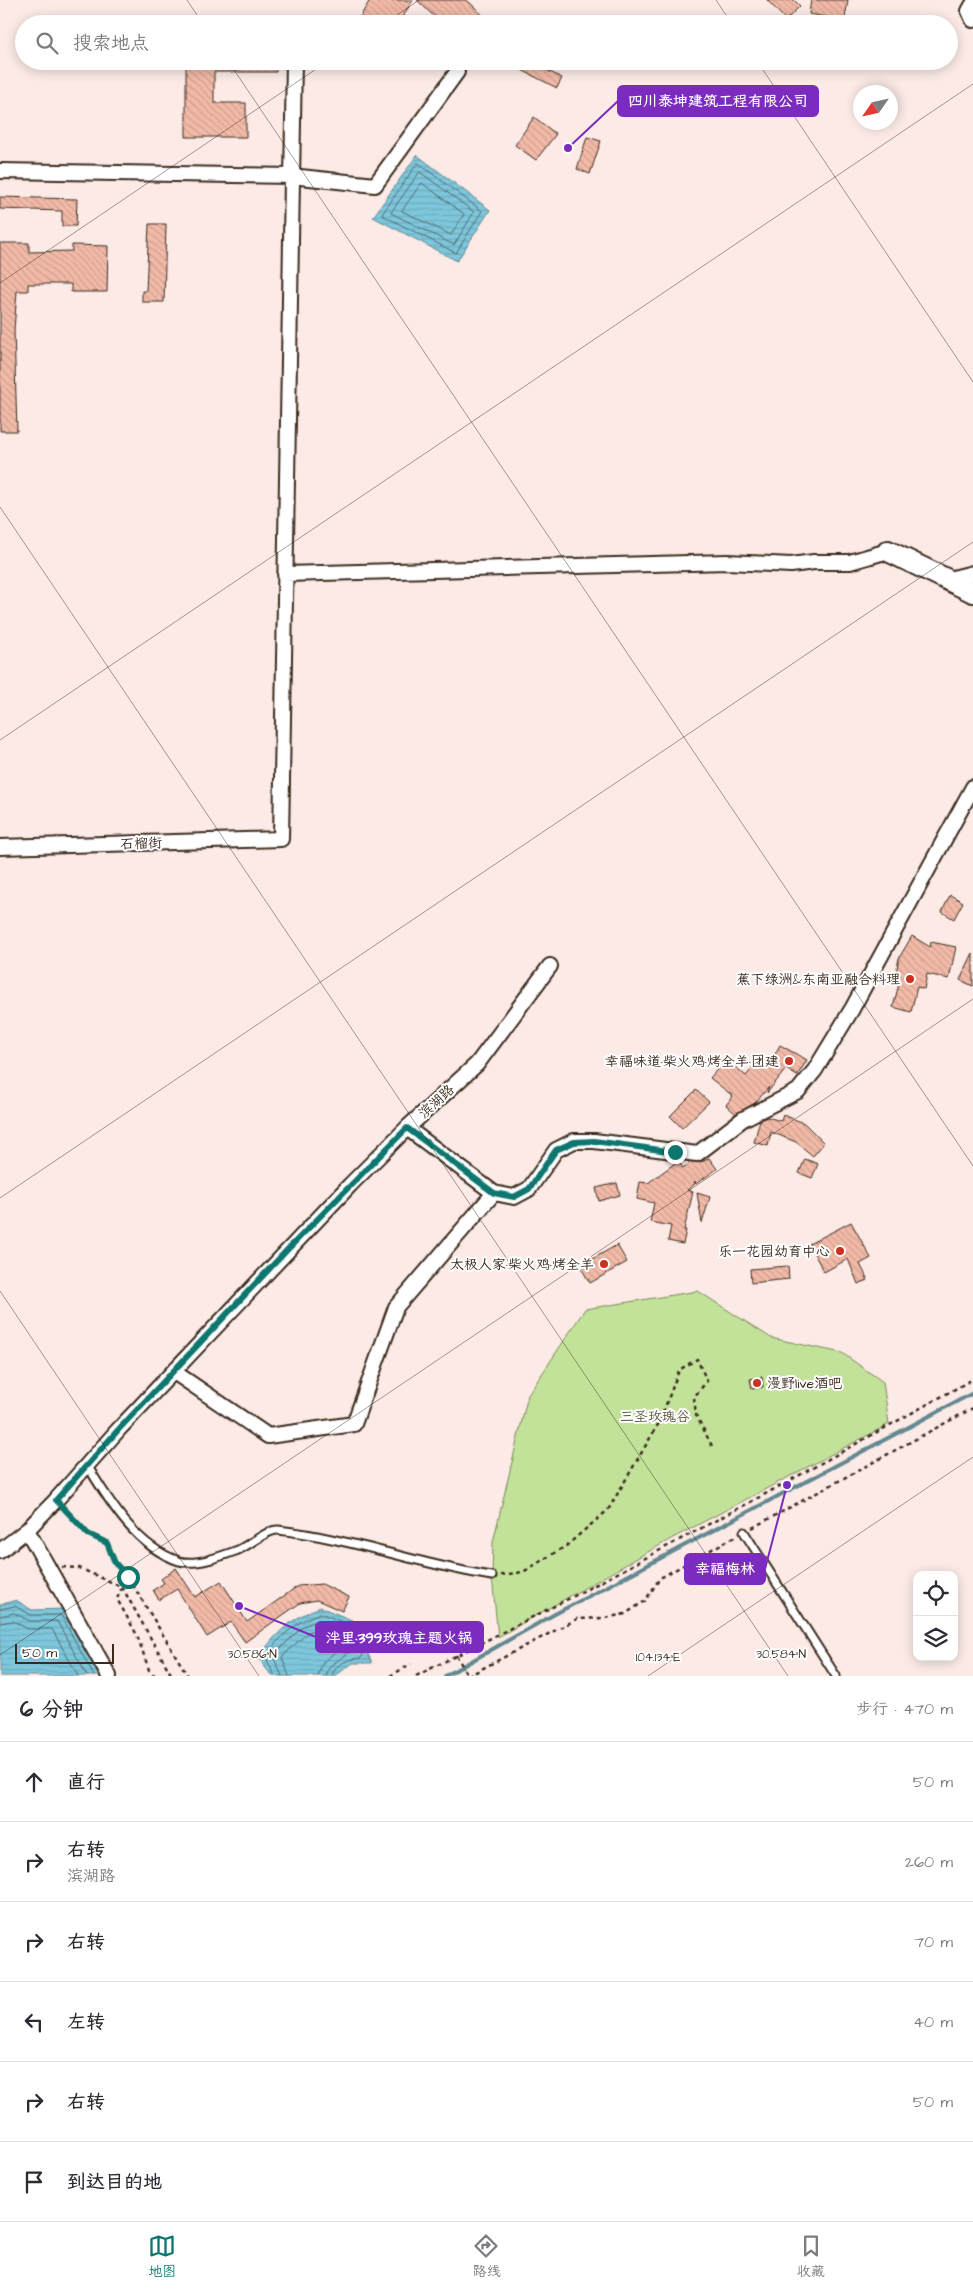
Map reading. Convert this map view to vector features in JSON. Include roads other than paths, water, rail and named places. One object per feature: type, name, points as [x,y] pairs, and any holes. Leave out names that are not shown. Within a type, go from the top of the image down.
[{"type":"street","points":[[294,70],[286,574],[727,562],[791,565],[814,562],[850,562],[888,550],[973,592]]},
{"type":"street","points":[[0,171],[291,176],[375,184],[457,72]]},
{"type":"street","points":[[949,579],[973,573]]},
{"type":"street","name":"石榴街","points":[[0,847],[282,839],[286,574]]},
{"type":"street","points":[[407,1128],[494,1193],[514,1197],[529,1189],[556,1150],[574,1142],[594,1141],[697,1154],[743,1119],[798,1091],[815,1070],[852,1008],[973,786]]},
{"type":"street","name":"滨湖路","points":[[0,1551],[27,1530],[56,1500],[87,1464],[288,1249],[407,1128],[477,1064],[550,966]]},
{"type":"street","points":[[174,1372],[268,1436],[354,1424],[396,1308],[494,1193]]},
{"type":"street","points":[[27,1530],[49,1566],[109,1676]]},
{"type":"lane","points":[[87,1464],[109,1501],[149,1545],[180,1562],[198,1562],[239,1550],[275,1529],[346,1543],[449,1570],[492,1576]]},
{"type":"lane","points":[[744,1532],[836,1676]]},
{"type":"water","points":[[417,155],[490,210],[457,261],[373,217]]},
{"type":"water","points":[[16,1600],[32,1610],[64,1609],[99,1676],[0,1676],[0,1605]]},
{"type":"water","points":[[320,1607],[354,1621],[372,1663],[353,1663],[335,1676],[272,1676],[258,1658],[285,1627],[300,1616]]},
{"type":"waterway","points":[[445,1676],[553,1615],[973,1393]]},
{"type":"place","name":"四川泰坤建筑工程有限公司","points":[[568,148]]},
{"type":"place","name":"蕉下绿洲&东南亚融合料理","points":[[910,979]]},
{"type":"place","name":"幸福味道·柴火鸡·烤全羊·团建","points":[[789,1061]]},
{"type":"place","name":"乐一花园幼育中心","points":[[840,1251]]},
{"type":"place","name":"太极人家·柴火鸡·烤全羊","points":[[604,1264]]},
{"type":"place","name":"漫野live酒吧","points":[[757,1383]]},
{"type":"place","name":"幸福梅林","points":[[787,1485]]},
{"type":"place","name":"泮里·399玫瑰主题火锅","points":[[239,1606]]},
{"type":"park label","name":"三圣玫瑰谷","points":[[655,1416]]}]
